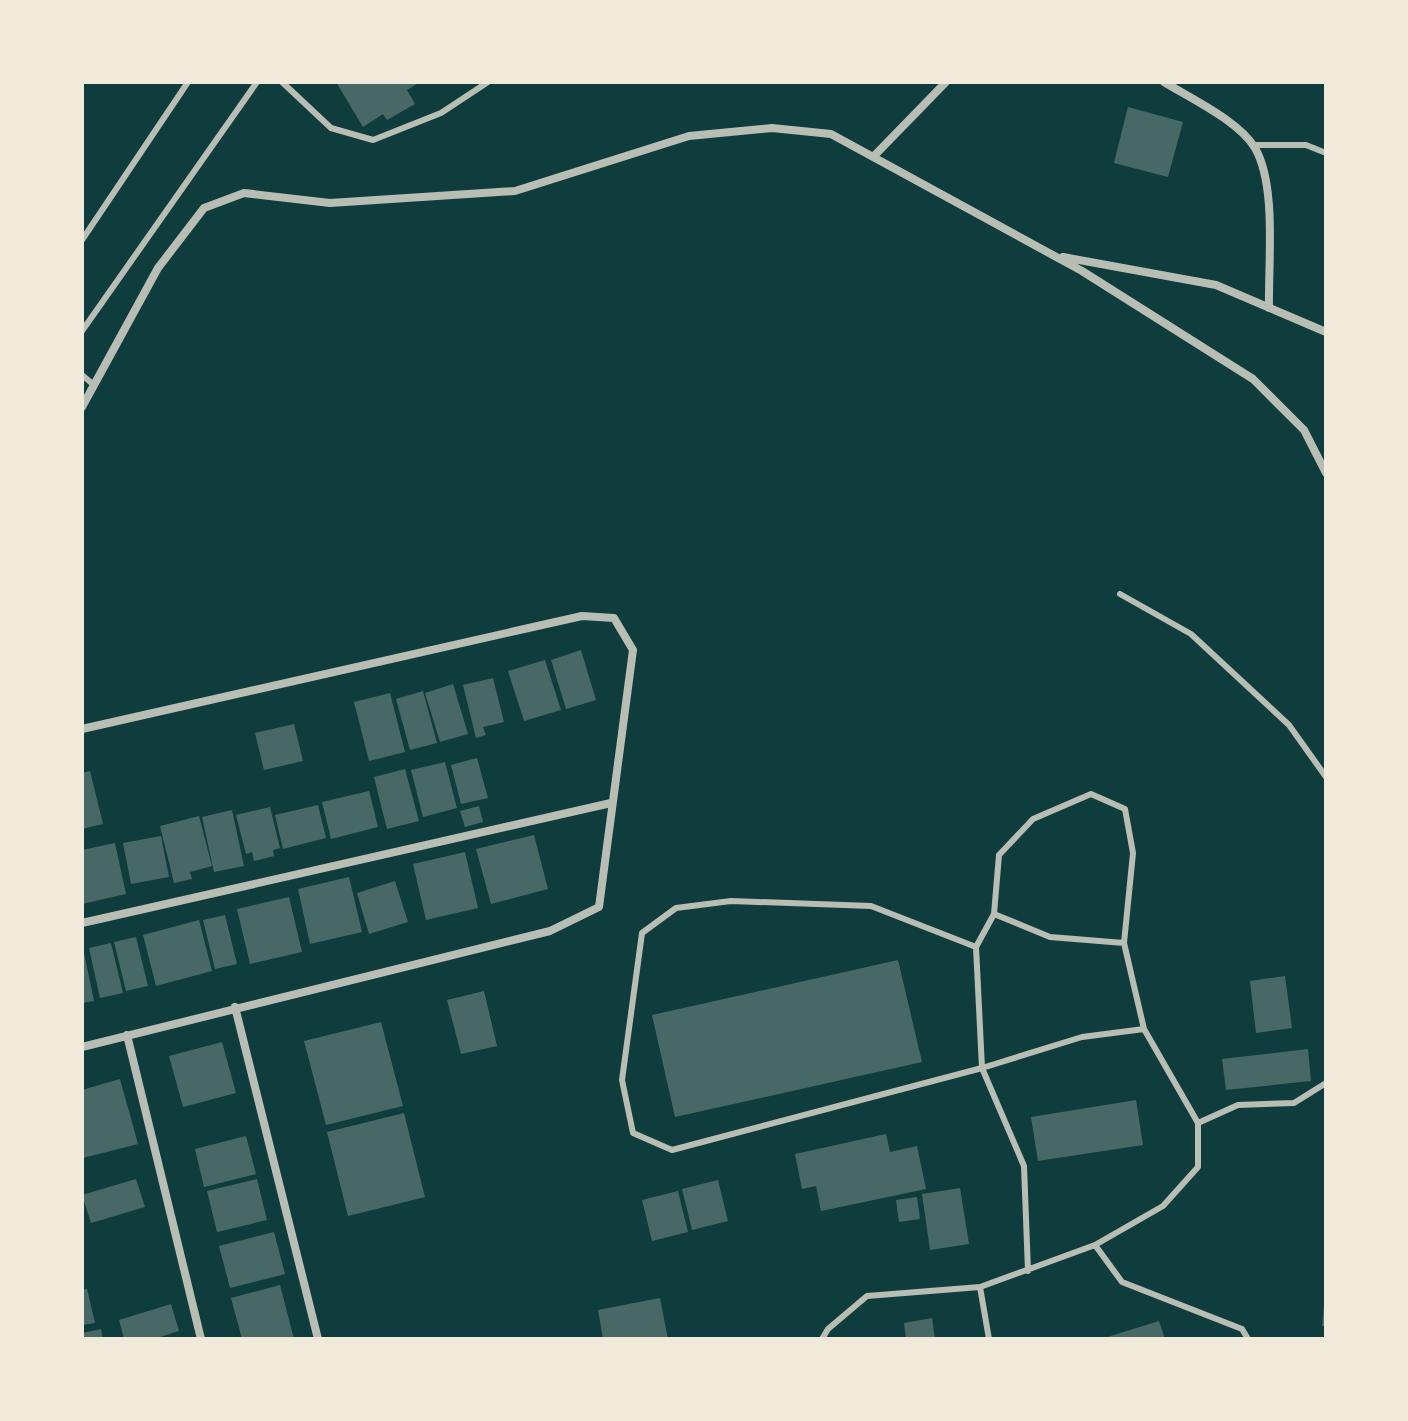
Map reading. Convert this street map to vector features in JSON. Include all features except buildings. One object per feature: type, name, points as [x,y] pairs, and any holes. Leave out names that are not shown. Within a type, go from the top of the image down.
[{"type":"street","points":[[873,157],[946,82]]},
{"type":"street","points":[[1164,82],[1223,119],[1254,145],[1267,176],[1269,308]]},
{"type":"street","points":[[82,407],[158,268],[204,208],[244,193],[330,203],[515,191],[689,136],[772,128],[831,134],[1054,256],[1253,379],[1304,430],[1326,473]]},
{"type":"street","points":[[1054,256],[1216,285],[1326,332]]},
{"type":"street","points":[[82,729],[582,616],[614,618],[633,650],[599,907],[550,931],[82,1047]]},
{"type":"street","points":[[82,923],[611,803]]},
{"type":"street","points":[[235,1007],[318,1339]]},
{"type":"street","points":[[127,1035],[201,1339]]},
{"type":"lane","points":[[82,240],[188,82]]},
{"type":"lane","points":[[82,331],[257,82]]},
{"type":"lane","points":[[282,82],[331,128],[373,140],[441,113],[488,82]]},
{"type":"lane","points":[[1254,145],[1306,145],[1326,153]]},
{"type":"lane","points":[[82,375],[94,385]]},
{"type":"lane","points":[[1120,594],[1191,634],[1289,725],[1326,777]]},
{"type":"lane","points":[[822,1339],[828,1329],[867,1296],[980,1287],[1028,1271],[1095,1245],[1163,1206],[1198,1167],[1198,1123],[1144,1029],[1124,943],[1133,853],[1125,809],[1091,794],[1033,819],[999,855],[994,914],[976,947],[982,1068],[1024,1166],[1028,1271]]},
{"type":"lane","points":[[976,947],[871,906],[731,901],[676,908],[642,933],[622,1080],[633,1133],[672,1150],[982,1068],[1082,1037],[1144,1029]]},
{"type":"lane","points":[[994,914],[1050,937],[1124,943]]},
{"type":"lane","points":[[1198,1123],[1238,1105],[1294,1103],[1326,1083]]},
{"type":"lane","points":[[1095,1245],[1122,1282],[1242,1329],[1248,1339]]},
{"type":"lane","points":[[980,1287],[989,1339]]}]
